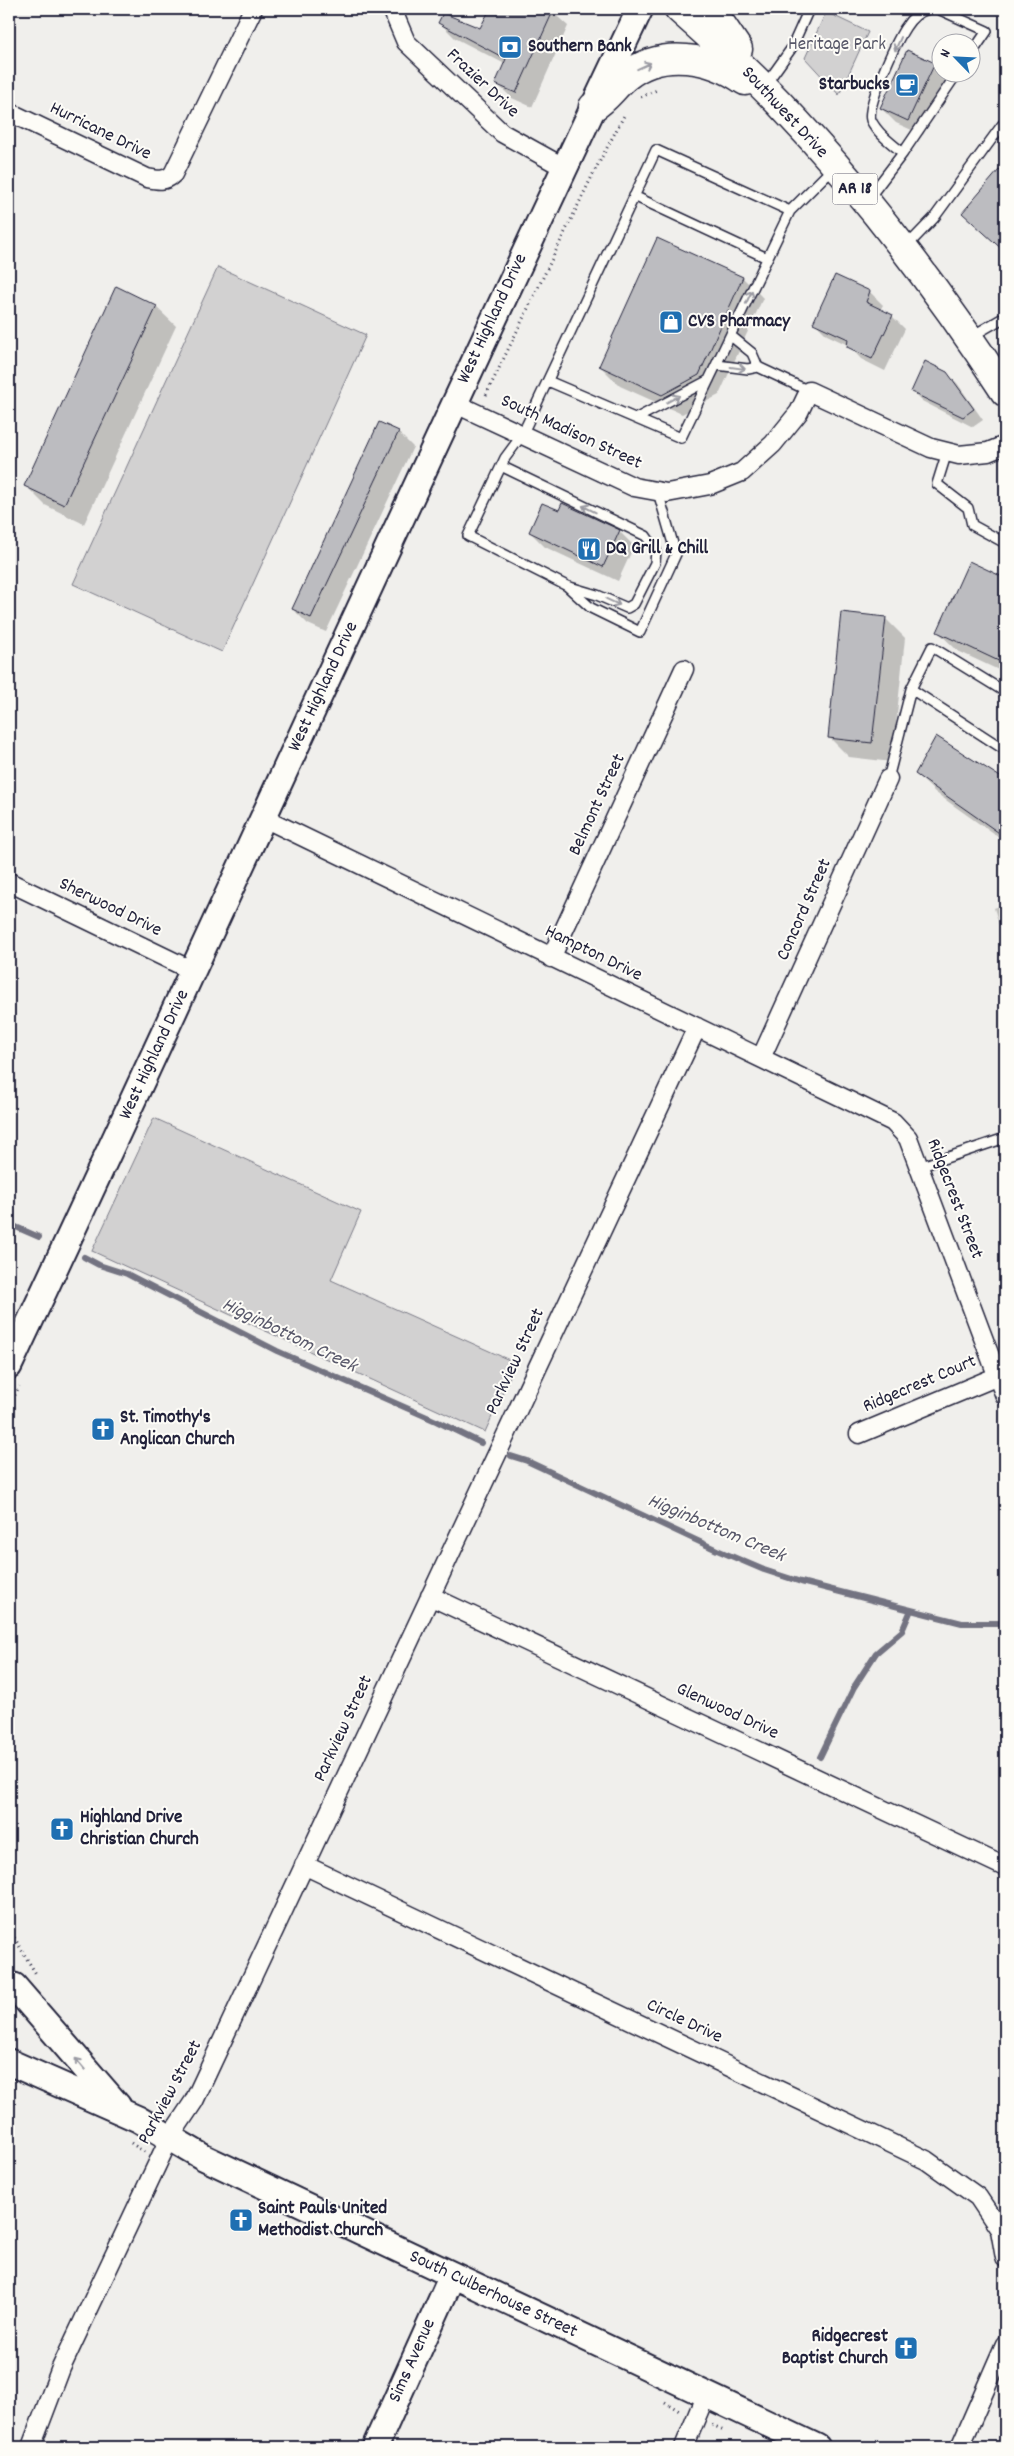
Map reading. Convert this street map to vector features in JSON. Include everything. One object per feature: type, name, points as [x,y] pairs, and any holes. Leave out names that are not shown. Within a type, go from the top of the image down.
[{"type":"main road","name":"Southwest Drive","points":[[680,9],[778,102],[866,201],[969,337],[1005,392]]},
{"type":"main road","points":[[711,9],[763,88]]},
{"type":"main road","points":[[593,107],[604,101],[617,86],[635,71],[650,63],[670,58],[701,61],[742,79],[750,85],[763,88]]},
{"type":"street","name":"Hurricane Drive","points":[[9,112],[147,178],[162,180],[173,174],[253,9]]},
{"type":"street","name":"Frazier Drive","points":[[392,9],[406,42],[502,134],[565,168]]},
{"type":"street","name":"West Highland Drive","points":[[9,1366],[264,818],[454,403],[640,9]]},
{"type":"street","name":"South Madison Street","points":[[454,403],[634,487],[668,493],[710,485],[742,472],[773,444],[799,412],[809,391]]},
{"type":"street","points":[[809,391],[932,448],[960,455],[974,454],[1005,446]]},
{"type":"street","name":"Belmont Street","points":[[551,958],[684,669]]},
{"type":"street","name":"Concord Street","points":[[761,1058],[888,779]]},
{"type":"street","name":"Hampton Drive","points":[[264,818],[893,1122],[903,1131]]},
{"type":"street","name":"Sherwood Drive","points":[[9,882],[193,971]]},
{"type":"street","name":"Parkview Street","points":[[31,2447],[61,2368],[170,2137],[194,2100],[697,1027]]},
{"type":"street","name":"Ridgecrest Street","points":[[903,1131],[908,1138],[1005,1396]]},
{"type":"street","name":"Ridgecrest Court","points":[[859,1434],[998,1376]]},
{"type":"street","name":"Glenwood Drive","points":[[430,1596],[1005,1867]]},
{"type":"street","name":"Circle Drive","points":[[304,1865],[926,2160],[978,2197],[1000,2230],[1005,2258]]},
{"type":"street","points":[[9,2011],[11,1982]]},
{"type":"street","points":[[11,1982],[125,2113]]},
{"type":"street","name":"South Culberhouse Street","points":[[9,2062],[125,2113],[203,2157],[817,2447]]},
{"type":"street","name":"Sims Avenue","points":[[375,2447],[452,2276]]},
{"type":"street","points":[[960,2447],[1005,2344]]},
{"type":"street","points":[[684,2447],[706,2394]]},
{"type":"lane","points":[[763,88],[791,49],[808,9]]},
{"type":"lane","points":[[903,153],[877,129],[871,118],[871,103],[905,27],[919,11],[928,9]]},
{"type":"lane","points":[[938,9],[987,31],[982,38]]},
{"type":"lane","points":[[866,201],[903,153],[951,82]]},
{"type":"lane","points":[[904,250],[934,218],[1002,125],[1005,124]]},
{"type":"lane","points":[[501,466],[646,536],[656,550],[654,563],[634,604],[627,608],[597,595],[567,586],[468,536],[501,466],[522,435],[656,150],[790,210]]},
{"type":"lane","points":[[548,381],[681,438],[790,210],[834,166]]},
{"type":"lane","points":[[634,196],[767,258]]},
{"type":"lane","points":[[969,337],[1005,316]]},
{"type":"lane","points":[[731,336],[752,353],[758,366],[809,391]]},
{"type":"lane","points":[[717,365],[748,369],[758,366]]},
{"type":"lane","points":[[637,418],[710,380]]},
{"type":"lane","points":[[947,452],[937,484],[968,508],[972,525],[1005,543]]},
{"type":"lane","points":[[567,586],[591,608],[640,632],[676,554],[658,492]]},
{"type":"lane","points":[[888,779],[910,689],[932,647],[1005,692]]},
{"type":"lane","points":[[910,689],[1005,750]]},
{"type":"lane","points":[[919,1167],[1005,1138]]},
{"type":"green space","name":"Heritage Park","points":[[826,12],[868,32],[839,95],[805,58]]},
{"type":"green space","points":[[218,267],[366,335],[222,652],[73,584]]},
{"type":"green space","points":[[154,1118],[361,1212],[331,1280],[516,1363],[485,1432],[92,1251]]},
{"type":"building","name":"Southern Bank","points":[[490,9],[554,9],[516,93],[495,84],[506,59],[438,23],[443,13],[480,28]]},
{"type":"building","name":"Starbucks","points":[[907,50],[932,62],[932,69],[908,121],[880,108]]},
{"type":"building","points":[[1005,163],[1005,252],[962,213]]},
{"type":"building","name":"CVS Pharmacy","points":[[657,238],[743,277],[699,375],[662,395],[599,366]]},
{"type":"building","points":[[835,275],[870,291],[866,302],[893,315],[872,359],[847,347],[848,339],[813,323]]},
{"type":"building","points":[[116,286],[157,306],[64,505],[24,486]]},
{"type":"building","points":[[925,361],[947,372],[974,409],[963,417],[911,392]]},
{"type":"building","points":[[379,422],[399,431],[311,618],[292,609]]},
{"type":"building","name":"DQ Grill & Chill","points":[[542,503],[559,510],[562,503],[620,530],[603,567],[529,532]]},
{"type":"building","points":[[969,561],[1005,578],[1005,664],[937,632]]},
{"type":"building","points":[[841,612],[886,617],[872,743],[828,738]]},
{"type":"building","points":[[936,736],[1005,780],[1005,837],[915,774]]},
{"type":"waterway","name":"Higginbottom Creek","points":[[9,1224],[39,1237]]},
{"type":"waterway","name":"Higginbottom Creek","points":[[84,1257],[99,1265],[127,1274],[277,1351],[436,1421],[481,1443]]},
{"type":"waterway","name":"Higginbottom Creek","points":[[511,1456],[527,1461],[764,1570],[801,1582],[962,1623],[1005,1623]]},
{"type":"waterway","points":[[820,1757],[854,1687],[876,1653],[902,1631],[911,1610]]},
{"type":"place","name":"Southern Bank","points":[[510,47]]},
{"type":"place","name":"Starbucks","points":[[907,85]]},
{"type":"place","name":"CVS Pharmacy","points":[[671,322]]},
{"type":"place","name":"DQ Grill & Chill","points":[[589,549]]},
{"type":"place","name":"St. Timothy's Anglican Church","points":[[103,1429]]},
{"type":"place","name":"Highland Drive Christian Church","points":[[62,1829]]},
{"type":"place","name":"Saint Pauls United Methodist Church","points":[[241,2220]]},
{"type":"place","name":"Ridgecrest Baptist Church","points":[[906,2348]]}]
